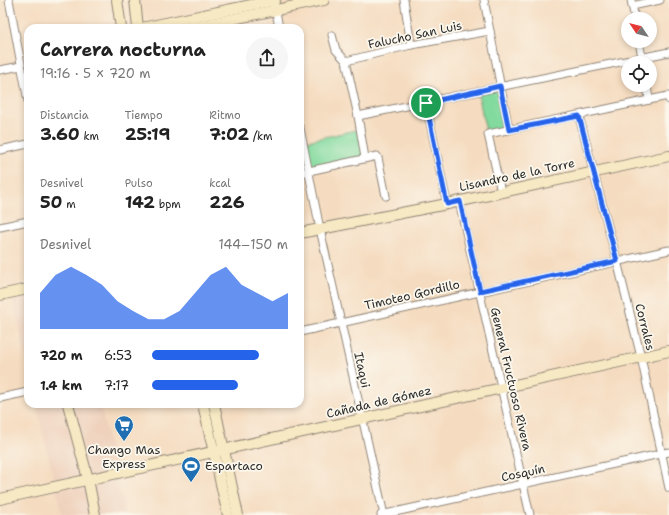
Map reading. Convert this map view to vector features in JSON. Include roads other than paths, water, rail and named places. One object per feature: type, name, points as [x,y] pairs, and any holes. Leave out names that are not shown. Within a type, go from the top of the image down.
[{"type":"street","points":[[9,0],[24,81]]},
{"type":"street","points":[[117,0],[120,24]]},
{"type":"street","points":[[135,0],[138,24]]},
{"type":"street","points":[[198,24],[234,9],[275,3],[324,0]]},
{"type":"street","points":[[404,0],[411,45]]},
{"type":"street","points":[[484,0],[509,130]]},
{"type":"street","points":[[632,3],[660,0]]},
{"type":"street","points":[[275,3],[278,24]]},
{"type":"street","name":"Falucho San Luis","points":[[346,61],[411,45],[490,31]]},
{"type":"street","points":[[332,35],[336,50],[346,61],[358,116],[365,158]]},
{"type":"street","points":[[656,56],[669,52]]},
{"type":"street","points":[[358,116],[426,103],[500,86],[621,64]]},
{"type":"street","points":[[0,70],[21,66]]},
{"type":"street","points":[[648,92],[650,100]]},
{"type":"street","points":[[501,192],[488,134],[650,100],[669,98]]},
{"type":"street","points":[[426,103],[447,204]]},
{"type":"street","name":"Corrales","points":[[579,116],[665,453],[669,488]]},
{"type":"street","points":[[0,150],[24,145]]},
{"type":"street","name":"Itaqui","points":[[304,147],[320,229],[383,515]]},
{"type":"street","points":[[304,172],[377,156],[386,196]]},
{"type":"street","name":"Lisandro de la Torre","points":[[304,232],[447,204],[669,156]]},
{"type":"street","name":"General Fructuoso Rivera","points":[[460,201],[530,515]]},
{"type":"street","points":[[0,227],[24,222]]},
{"type":"street","name":"Timoteo Gordillo","points":[[304,331],[669,250]]},
{"type":"street","points":[[0,295],[24,290]]},
{"type":"street","name":"Cañada de Gómez","points":[[0,499],[669,350]]},
{"type":"street","points":[[0,398],[24,393]]},
{"type":"street","points":[[69,408],[88,479],[95,515]]},
{"type":"street","points":[[204,408],[228,515]]},
{"type":"street","points":[[215,408],[238,515]]},
{"type":"street","name":"Cosquín","points":[[383,515],[665,453]]},
{"type":"place","name":"Chango Mas Express","points":[[124,442]]},
{"type":"place","name":"Espartaco","points":[[191,483]]}]
